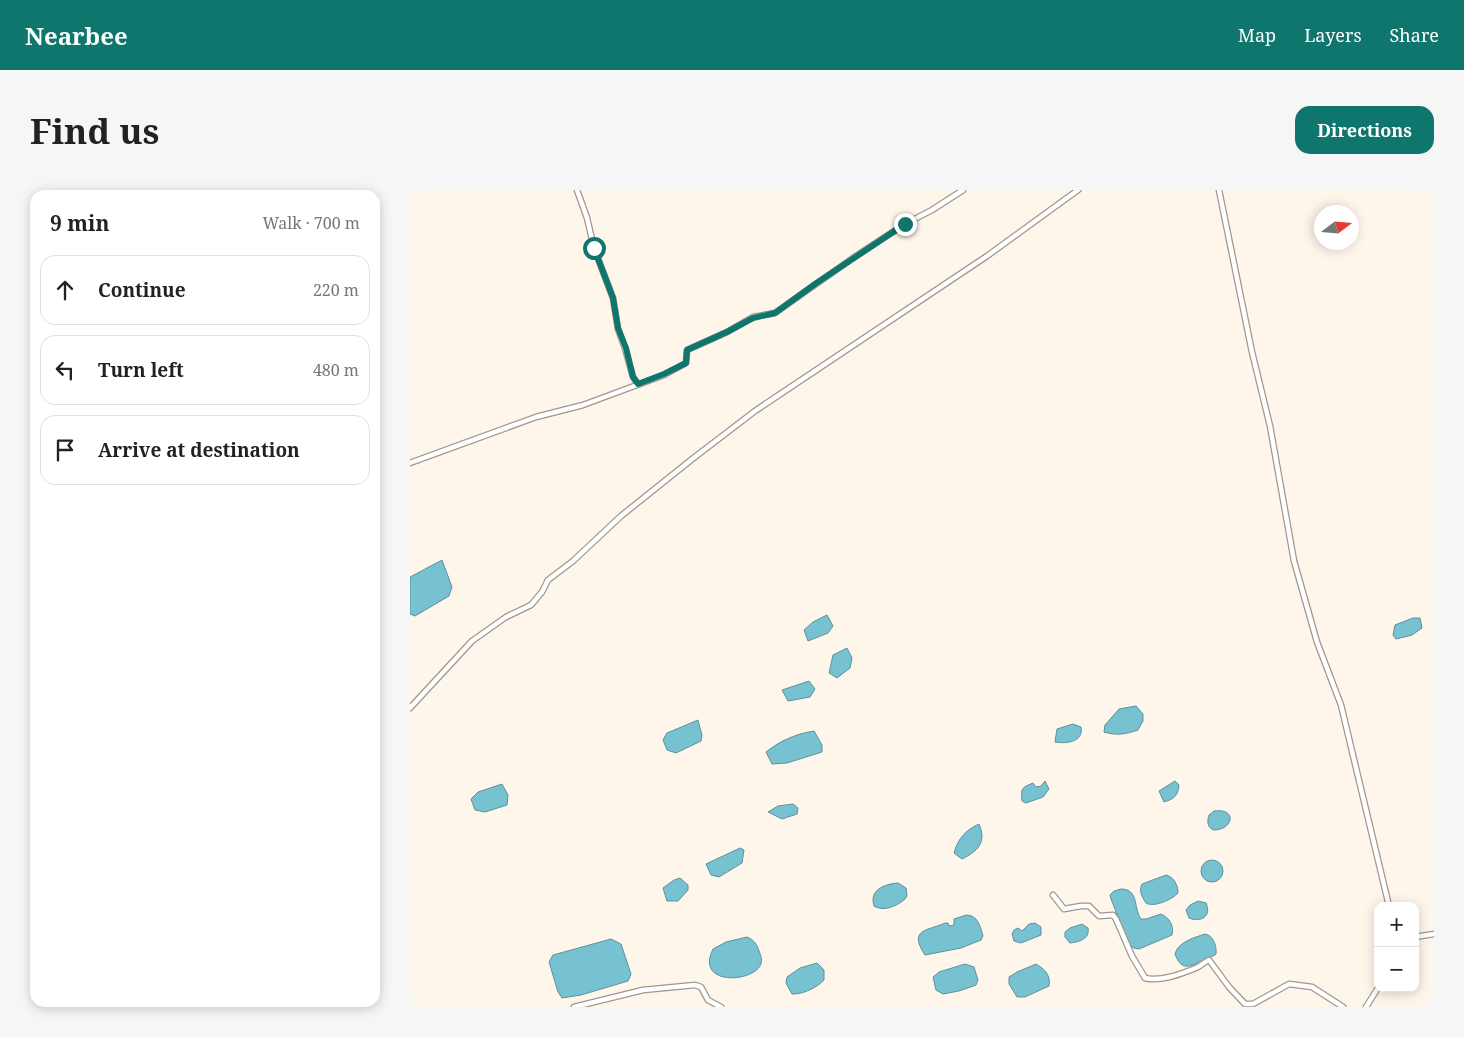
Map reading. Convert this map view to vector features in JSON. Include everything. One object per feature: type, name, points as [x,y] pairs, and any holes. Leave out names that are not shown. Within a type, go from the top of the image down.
[{"type":"street","points":[[577,190],[587,218],[594,248],[613,298],[618,328],[626,348],[633,377],[638,384]]},
{"type":"street","points":[[410,463],[536,417],[583,404],[664,374],[686,363],[687,350],[753,318],[775,313],[853,258],[905,224],[932,210],[963,190]]},
{"type":"street","points":[[410,708],[472,641],[506,617],[532,605],[548,580],[573,561],[621,516],[691,460],[755,412],[979,261],[1078,190]]},
{"type":"street","points":[[1219,190],[1252,352],[1270,426],[1294,561],[1317,642],[1340,705],[1389,902]]},
{"type":"street","points":[[1053,895],[1064,909],[1089,906],[1099,916],[1113,916],[1145,978],[1160,979],[1197,968],[1209,960],[1229,988],[1245,1006],[1253,1004],[1289,984],[1312,987],[1343,1007]]},
{"type":"street","points":[[1419,936],[1434,934]]},
{"type":"street","points":[[574,1007],[643,990],[695,986],[701,987],[708,1000],[722,1007]]},
{"type":"street","points":[[1366,1007],[1375,992]]},
{"type":"water","points":[[442,560],[452,587],[449,596],[415,616],[410,614],[410,577]]},
{"type":"water","points":[[827,615],[833,626],[828,633],[808,641],[804,630],[813,622]]},
{"type":"water","points":[[1413,618],[1420,618],[1422,628],[1412,635],[1396,639],[1393,635],[1395,625]]},
{"type":"water","points":[[847,648],[852,658],[850,668],[837,678],[829,673],[833,655]]},
{"type":"water","points":[[809,681],[815,689],[810,697],[788,701],[782,690]]},
{"type":"water","points":[[1136,706],[1143,714],[1143,721],[1138,730],[1121,734],[1104,732],[1105,725],[1119,709]]},
{"type":"water","points":[[698,720],[702,735],[701,741],[676,753],[667,750],[663,740],[667,733]]},
{"type":"water","points":[[1073,724],[1081,727],[1080,736],[1077,739],[1064,743],[1055,742],[1057,729]]},
{"type":"water","points":[[814,731],[822,745],[822,752],[787,763],[772,764],[766,752],[789,738]]},
{"type":"water","points":[[1045,781],[1049,789],[1043,797],[1026,803],[1022,801],[1024,787],[1033,783],[1036,787],[1041,786]]},
{"type":"water","points":[[1175,781],[1179,785],[1178,792],[1173,798],[1164,802],[1159,791]]},
{"type":"water","points":[[502,784],[508,795],[507,805],[485,812],[475,810],[471,799],[478,792]]},
{"type":"water","points":[[793,804],[798,808],[797,814],[782,819],[768,812],[778,806]]},
{"type":"water","points":[[1214,811],[1222,811],[1230,816],[1229,823],[1225,827],[1214,830],[1210,828],[1208,817]]},
{"type":"water","points":[[979,824],[982,836],[980,845],[973,853],[962,859],[954,853],[958,843],[966,832]]},
{"type":"water","points":[[740,848],[744,850],[742,863],[719,877],[711,875],[706,864]]},
{"type":"water","points":[[1212,860],[1220,863],[1223,871],[1220,879],[1212,882],[1204,879],[1201,871],[1204,863]]},
{"type":"water","points":[[1166,875],[1175,882],[1178,893],[1163,902],[1146,903],[1141,893],[1142,884]]},
{"type":"water","points":[[680,878],[688,885],[688,890],[678,901],[667,901],[663,888]]},
{"type":"water","points":[[898,883],[906,888],[907,896],[905,899],[890,907],[878,908],[874,906],[874,896],[879,889],[883,886]]},
{"type":"water","points":[[1121,889],[1131,892],[1133,895],[1141,919],[1161,914],[1167,918],[1172,925],[1172,935],[1139,949],[1129,945],[1110,895],[1114,891]]},
{"type":"water","points":[[1198,901],[1206,903],[1208,912],[1198,920],[1189,918],[1186,910],[1190,905]]},
{"type":"water","points":[[970,915],[978,922],[983,936],[981,940],[961,948],[925,955],[918,940],[922,932],[945,923],[948,923],[949,926],[954,925],[954,919]]},
{"type":"water","points":[[1035,923],[1041,927],[1041,935],[1021,943],[1014,941],[1012,934],[1014,930],[1018,928],[1022,931],[1029,924]]},
{"type":"water","points":[[1082,924],[1088,928],[1086,937],[1080,941],[1070,943],[1065,937],[1065,932]]},
{"type":"water","points":[[1205,934],[1214,941],[1216,954],[1189,966],[1182,965],[1175,954],[1179,946]]},
{"type":"water","points":[[747,937],[756,944],[762,960],[760,966],[746,976],[736,978],[717,975],[711,969],[709,961],[713,949],[726,942]]},
{"type":"water","points":[[611,939],[621,944],[631,974],[628,981],[581,995],[562,998],[558,992],[549,962],[553,955]]},
{"type":"water","points":[[817,963],[824,970],[824,980],[809,990],[792,994],[786,983],[787,977],[800,968]]},
{"type":"water","points":[[965,964],[974,967],[978,980],[976,985],[943,994],[936,990],[933,977],[939,972]]},
{"type":"water","points":[[1036,964],[1047,973],[1049,986],[1025,997],[1017,997],[1009,984],[1009,977]]},
{"type":"route","points":[[594,248],[613,298],[618,328],[626,348],[633,377],[638,384],[686,363],[687,350],[753,318],[775,313],[905,224]]}]
